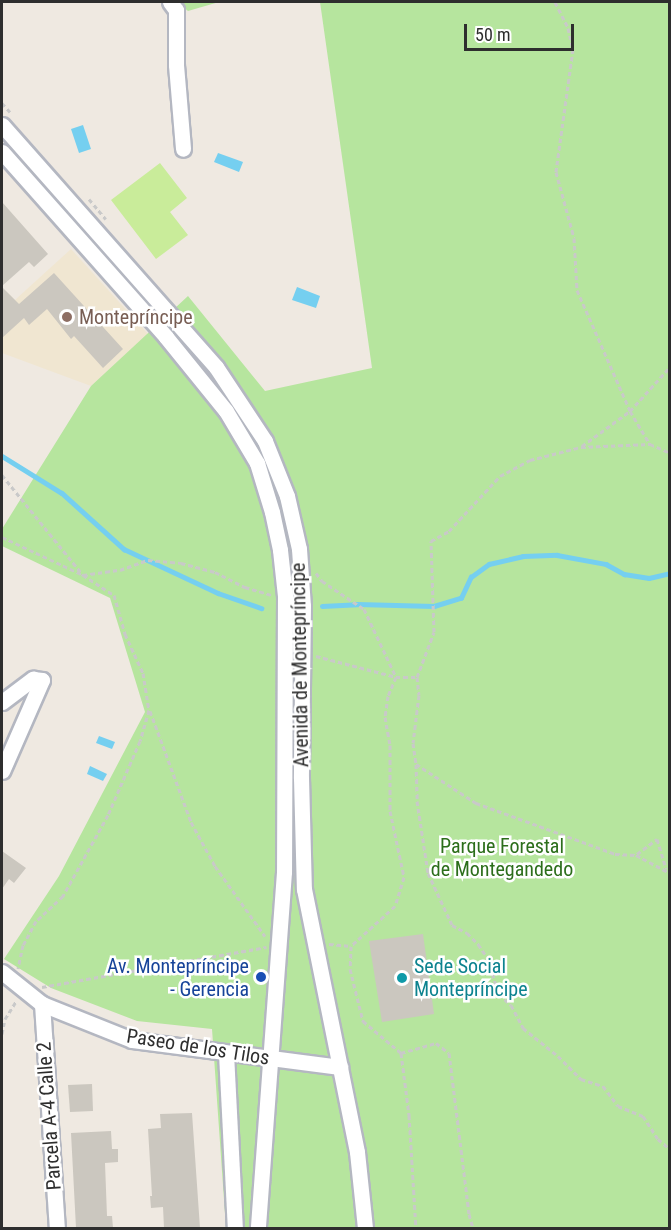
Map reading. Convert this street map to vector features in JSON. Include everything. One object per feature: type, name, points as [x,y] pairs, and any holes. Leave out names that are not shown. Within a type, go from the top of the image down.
[{"type":"street","points":[[170,2],[176,10],[176,65],[183,149]]},
{"type":"street","name":"Avenida de Montepríncipe","points":[[2,125],[9,139],[216,367],[265,441],[287,496],[298,549],[303,606],[302,849],[306,910],[357,1152],[365,1228]]},
{"type":"street","name":"Avenida de Montepríncipe","points":[[2,152],[198,374],[225,411],[257,464],[280,550],[285,596],[284,872],[276,945],[271,1059],[258,1228]]},
{"type":"street","points":[[2,702],[33,679],[42,680],[2,771]]},
{"type":"street","name":"Paseo de los Tilos","points":[[6,976],[42,1004],[132,1040],[340,1066]]},
{"type":"street","name":"Parcela A-4 Calle 2","points":[[42,1004],[57,1228]]},
{"type":"street","points":[[226,1053],[235,1228]]},
{"type":"path","points":[[555,2],[568,28],[573,49],[556,172],[574,238],[577,290],[630,411],[650,444]]},
{"type":"path","points":[[581,447],[630,411],[669,367]]},
{"type":"path","points":[[669,453],[650,444],[581,447],[530,460],[500,476],[449,531],[431,541],[434,632],[417,677],[419,695],[413,743],[417,801],[428,873],[452,925],[467,933],[478,944],[488,959],[499,994],[512,1005],[523,1028],[558,1056],[581,1079],[603,1086],[618,1106],[644,1116],[658,1139],[669,1149]]},
{"type":"path","points":[[2,475],[83,575]]},
{"type":"path","points":[[2,537],[83,575],[114,595],[125,634],[143,673],[149,710],[191,822],[215,866],[276,945],[24,990],[5,1018],[2,1034]]},
{"type":"path","points":[[83,575],[120,570],[147,560],[181,563],[215,572],[244,587],[274,596]]},
{"type":"path","points":[[315,572],[322,581],[364,609],[396,677],[388,696],[385,717],[390,745],[390,811],[404,877],[395,906],[351,946],[350,969],[363,1022],[401,1053],[409,1115],[416,1228]]},
{"type":"path","points":[[309,654],[396,677],[417,677]]},
{"type":"path","points":[[6,976],[18,967],[23,945],[36,921],[63,896],[108,815],[140,741],[149,710]]},
{"type":"path","points":[[416,764],[476,802],[615,854],[636,855],[668,872]]},
{"type":"path","points":[[636,855],[657,839],[668,872]]},
{"type":"path","points":[[313,943],[351,946]]},
{"type":"path","points":[[401,1053],[436,1043],[449,1053],[469,1214],[473,1228]]},
{"type":"shaded area","name":"Montepríncipe","points":[[71,249],[148,334],[91,386],[2,353],[2,299],[8,293],[15,300]]},
{"type":"green space","points":[[177,2],[219,2],[188,11]]},
{"type":"green space","name":"Parque Forestal de Montegandedo","points":[[320,2],[669,2],[669,1228],[226,1228],[212,1029],[137,1021],[51,988],[4,959],[59,876],[145,712],[110,598],[2,546],[2,529],[91,386],[188,296],[265,391],[372,368]]},
{"type":"green space","points":[[160,163],[187,198],[170,212],[188,235],[156,259],[111,200]]},
{"type":"water","points":[[83,125],[91,149],[79,153],[71,129]]},
{"type":"water","points":[[218,153],[243,162],[239,172],[214,162]]},
{"type":"water","points":[[297,287],[320,296],[316,308],[292,300]]},
{"type":"water","points":[[99,736],[115,742],[112,749],[96,743]]},
{"type":"water","points":[[90,766],[107,774],[103,781],[87,774]]},
{"type":"building","points":[[2,202],[48,254],[34,267],[29,262],[2,286]]},
{"type":"building","points":[[54,273],[123,349],[103,368],[74,336],[71,339],[47,309],[29,325],[24,318],[2,338],[2,287],[19,304]]},
{"type":"building","points":[[2,851],[26,868],[14,883],[9,879],[2,889]]},
{"type":"building","name":"Sede Social Montepríncipe","points":[[423,934],[434,1014],[382,1022],[369,941]]},
{"type":"building","points":[[92,1084],[93,1111],[70,1112],[68,1085]]},
{"type":"building","points":[[192,1113],[200,1228],[164,1228],[163,1207],[151,1208],[148,1129],[161,1128],[160,1114]]},
{"type":"building","points":[[111,1131],[112,1149],[118,1149],[118,1162],[105,1163],[107,1216],[112,1216],[113,1228],[76,1228],[71,1133]]},
{"type":"waterway","points":[[2,456],[62,493],[124,549],[218,593],[261,608]]},
{"type":"waterway","points":[[322,606],[357,604],[434,606],[461,598],[471,577],[489,564],[523,556],[557,555],[606,564],[624,574],[649,578],[670,573]]},
{"type":"place","name":"Montepríncipe","points":[[67,317]]},
{"type":"place","name":"Av. Montepríncipe - Gerencia","points":[[261,977]]},
{"type":"place","name":"Sede Social Montepríncipe","points":[[402,978]]}]
